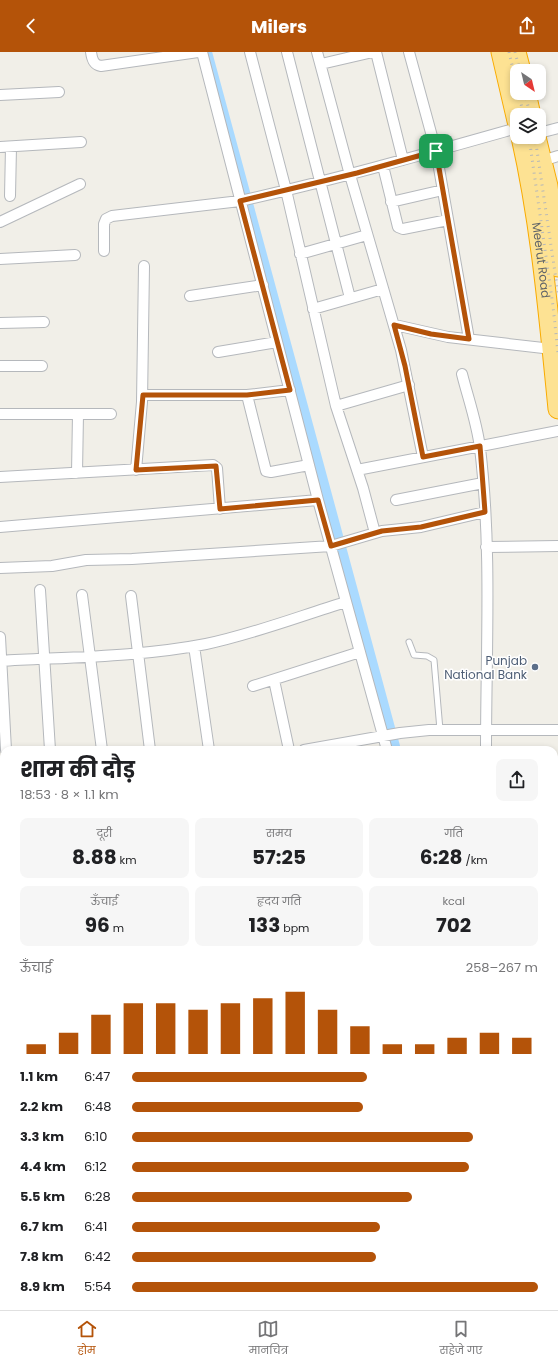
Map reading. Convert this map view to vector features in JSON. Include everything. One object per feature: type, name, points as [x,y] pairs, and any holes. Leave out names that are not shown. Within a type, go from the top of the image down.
[{"type":"highway","points":[[501,52],[514,108]]},
{"type":"highway","points":[[516,52],[519,64]]},
{"type":"highway","name":"Meerut Road","points":[[523,144],[529,173],[552,349],[558,409]]},
{"type":"highway","name":"Meerut Road","points":[[541,144],[550,158],[548,186],[558,267]]},
{"type":"street","points":[[91,52],[94,62],[97,65],[102,66],[198,52]]},
{"type":"street","points":[[202,52],[244,200],[277,342],[318,500],[338,545],[346,602],[386,736],[387,746]]},
{"type":"street","points":[[250,52],[286,190],[336,406],[357,470],[375,533]]},
{"type":"street","points":[[287,52],[319,182],[350,298]]},
{"type":"street","points":[[317,52],[350,175],[394,325],[409,385],[423,457]]},
{"type":"street","points":[[321,64],[372,52]]},
{"type":"street","points":[[376,52],[404,160]]},
{"type":"street","points":[[409,52],[436,151],[469,339]]},
{"type":"street","points":[[0,95],[59,92]]},
{"type":"street","points":[[546,131],[558,128]]},
{"type":"street","points":[[104,251],[104,224],[106,219],[112,216],[244,200],[350,175],[510,130]]},
{"type":"street","points":[[0,147],[81,142]]},
{"type":"street","points":[[10,196],[11,147]]},
{"type":"street","points":[[383,166],[396,224],[400,229],[448,220]]},
{"type":"street","points":[[0,222],[80,184]]},
{"type":"street","points":[[391,202],[442,190]]},
{"type":"street","points":[[300,254],[367,235]]},
{"type":"street","points":[[0,259],[76,255]]},
{"type":"street","points":[[136,470],[143,395],[144,266]]},
{"type":"street","points":[[190,296],[263,285]]},
{"type":"street","points":[[313,309],[383,289]]},
{"type":"street","points":[[0,323],[44,322]]},
{"type":"street","points":[[394,325],[431,334],[552,349]]},
{"type":"street","points":[[218,352],[277,342]]},
{"type":"street","points":[[0,366],[42,366]]},
{"type":"street","points":[[462,374],[480,446],[485,512],[486,746]]},
{"type":"street","points":[[336,406],[409,385]]},
{"type":"street","points":[[143,395],[247,395],[290,390]]},
{"type":"street","points":[[247,395],[266,471],[271,472],[309,465]]},
{"type":"street","points":[[0,414],[111,414]]},
{"type":"street","points":[[77,473],[78,414]]},
{"type":"street","points":[[357,470],[558,431]]},
{"type":"street","points":[[0,478],[216,466],[220,509]]},
{"type":"street","points":[[396,500],[483,483]]},
{"type":"street","points":[[0,527],[318,500]]},
{"type":"street","points":[[0,568],[52,566],[86,560],[132,559],[338,545],[375,533],[427,526],[485,512]]},
{"type":"street","points":[[486,547],[558,546]]},
{"type":"street","points":[[40,590],[50,746]]},
{"type":"street","points":[[82,595],[101,746]]},
{"type":"street","points":[[131,596],[150,746]]},
{"type":"street","points":[[1,661],[139,653],[194,646],[239,636],[346,602]]},
{"type":"street","points":[[0,637],[6,746]]},
{"type":"street","points":[[194,646],[208,746]]},
{"type":"street","points":[[253,686],[360,652]]},
{"type":"street","points":[[274,680],[288,746]]},
{"type":"street","points":[[340,746],[400,733],[440,730],[558,730]]},
{"type":"lane","points":[[409,642],[414,655],[427,656],[434,660],[440,730]]},
{"type":"waterway","points":[[207,52],[395,746]]},
{"type":"railway","points":[[509,52],[512,64]]},
{"type":"railway","points":[[515,52],[518,64]]},
{"type":"railway","points":[[520,100],[522,108]]},
{"type":"railway","points":[[527,100],[528,108]]},
{"type":"railway","points":[[530,144],[553,306],[558,353]]},
{"type":"railway","points":[[536,144],[558,293]]},
{"type":"place","name":"Punjab National Bank","points":[[535,667]]},
{"type":"route","points":[[436,151],[469,339],[431,334],[394,325],[405,366],[423,457],[480,446],[485,512],[432,525],[382,531],[331,546],[318,500],[220,509],[216,466],[208,465],[136,470],[143,395],[247,395],[290,390],[240,201],[357,173],[436,151]]}]
